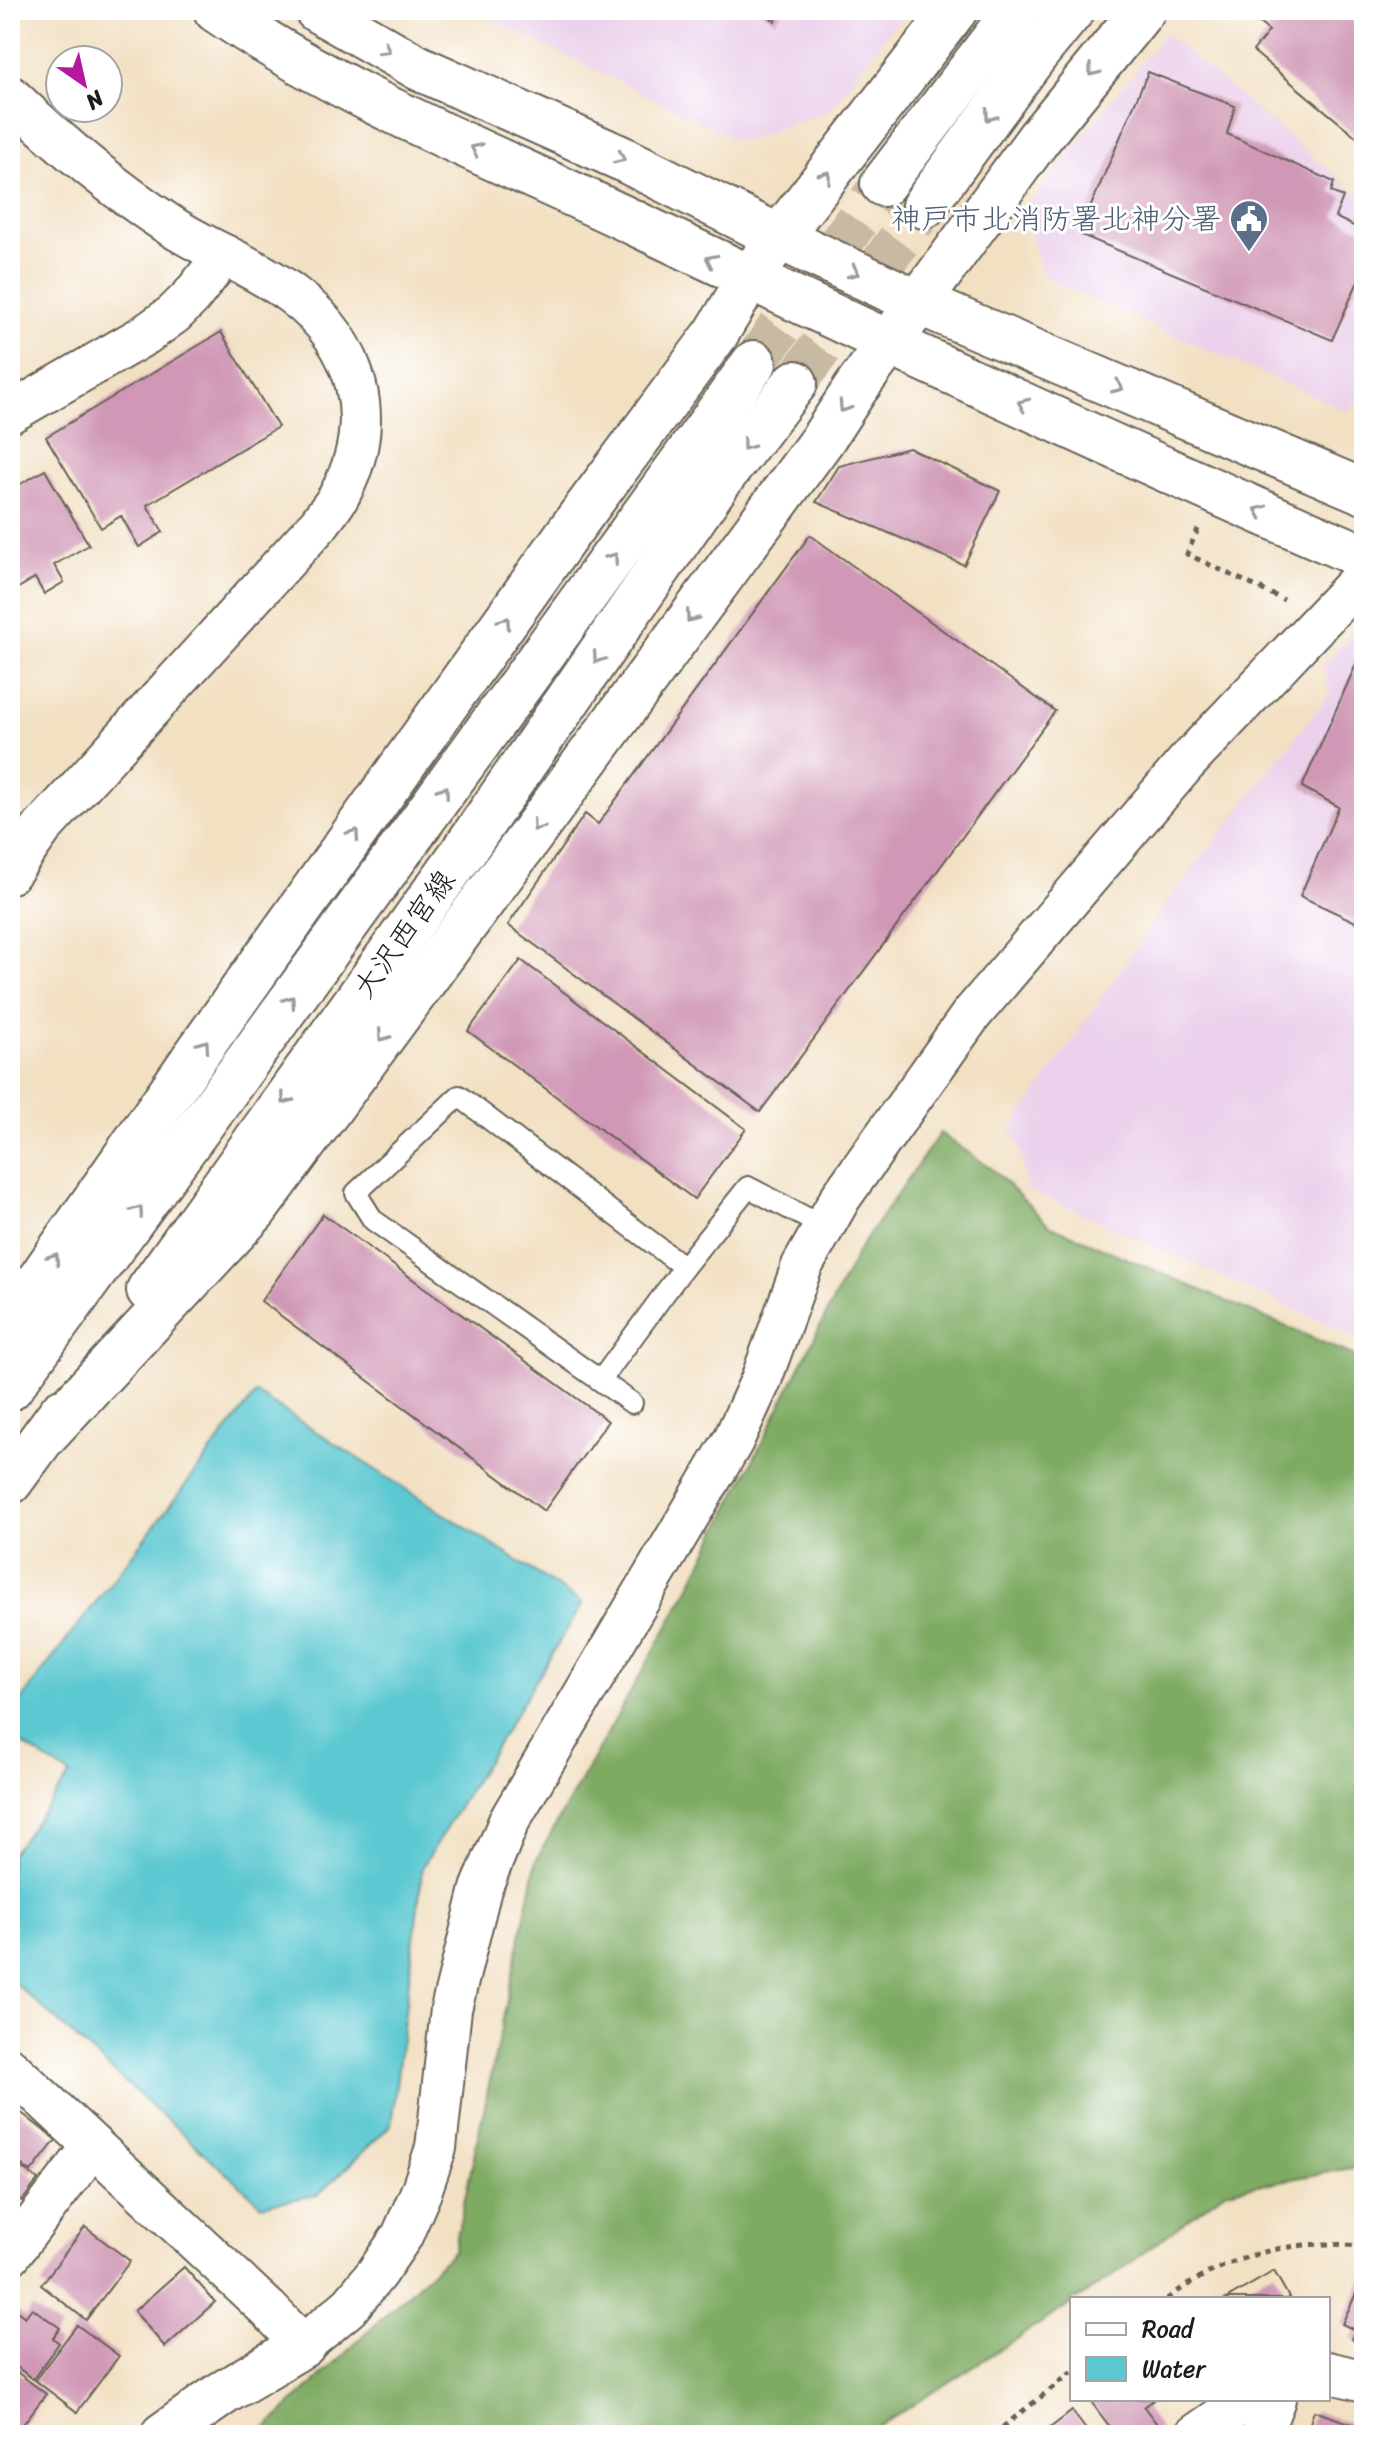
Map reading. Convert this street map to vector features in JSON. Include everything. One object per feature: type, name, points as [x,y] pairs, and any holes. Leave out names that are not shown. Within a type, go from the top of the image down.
[{"type":"main road","points":[[216,10],[260,40],[386,108],[749,279],[1348,550]]},
{"type":"main road","points":[[317,10],[419,68],[625,160],[779,237],[920,302],[1364,492]]},
{"type":"main road","points":[[10,1322],[571,529],[716,334],[779,237],[955,10]]},
{"type":"main road","points":[[883,184],[1016,10]]},
{"type":"main road","points":[[924,206],[1072,10]]},
{"type":"main road","points":[[44,1436],[255,1210],[813,452],[1039,138],[1143,10]]},
{"type":"main road","name":"大沢西宮線","points":[[10,1388],[754,363]]},
{"type":"main road","name":"大沢西宮線","points":[[10,1482],[465,849],[720,480],[795,383]]},
{"type":"main road","points":[[163,2435],[223,2393],[303,2345]]},
{"type":"street","points":[[10,96],[97,172],[171,226],[292,294],[318,316],[334,337],[360,392],[361,429],[355,457],[340,494],[319,524],[42,828],[10,873]]},
{"type":"street","points":[[10,413],[145,335],[174,314],[224,255]]},
{"type":"street","points":[[10,2068],[303,2345],[348,2308],[402,2236],[436,2148],[451,2009],[481,1889],[509,1821],[733,1441],[761,1380],[802,1266],[841,1197],[971,1015],[1186,763],[1364,575]]},
{"type":"street","points":[[10,2255],[93,2146]]},
{"type":"street","points":[[1330,2372],[1364,2381]]},
{"type":"street","points":[[1195,2435],[1244,2401]]},
{"type":"street","points":[[1261,2435],[1274,2401]]},
{"type":"lane","points":[[632,1403],[373,1220],[356,1193],[459,1096],[684,1267]]},
{"type":"lane","points":[[601,1380],[684,1267],[748,1187],[824,1227]]},
{"type":"path","points":[[1187,554],[1321,618]]},
{"type":"path","points":[[1170,2297],[1193,2279],[1239,2259],[1287,2247],[1339,2244],[1364,2247]]},
{"type":"path","points":[[993,2435],[1070,2374]]},
{"type":"shaded area","points":[[473,10],[906,10],[828,111],[741,142]]},
{"type":"shaded area","points":[[1165,33],[1364,200],[1364,398],[1348,411],[1044,278],[1024,211]]},
{"type":"shaded area","points":[[1359,627],[1364,629],[1364,1341],[1027,1189],[1019,1145],[1010,1131],[1164,907],[1330,693],[1323,664]]},
{"type":"green space","points":[[940,1133],[991,1168],[1049,1225],[1364,1360],[1364,2170],[1357,2167],[1226,2191],[1113,2276],[1080,2297],[1070,2297],[1070,2304],[866,2435],[259,2435],[454,2250],[537,1858],[687,1592],[859,1249]]},
{"type":"water","points":[[256,1393],[583,1603],[423,1866],[391,2125],[318,2195],[262,2205],[10,1979],[10,1856],[70,1775],[10,1736],[10,1714]]},
{"type":"building","points":[[760,10],[783,10],[775,21]]},
{"type":"building","points":[[1243,10],[1364,10],[1364,143],[1253,51],[1269,31]]},
{"type":"building","points":[[1148,72],[1235,106],[1227,134],[1334,182],[1331,192],[1343,197],[1335,217],[1364,231],[1364,268],[1332,340],[1079,234]]},
{"type":"building","points":[[221,332],[278,427],[147,505],[163,532],[139,547],[121,516],[101,528],[46,437]]},
{"type":"building","points":[[909,448],[1000,491],[964,565],[816,502],[839,466]]},
{"type":"building","points":[[45,470],[89,545],[54,565],[64,582],[44,594],[35,578],[10,593],[10,490]]},
{"type":"building","points":[[810,535],[1055,711],[760,1112],[508,925],[585,814],[598,824]]},
{"type":"building","points":[[1364,646],[1364,926],[1300,896],[1339,807],[1302,787]]},
{"type":"building","points":[[521,960],[746,1129],[694,1199],[468,1031]]},
{"type":"building","points":[[323,1214],[608,1421],[544,1511],[261,1301]]},
{"type":"building","points":[[10,2104],[56,2140],[31,2172],[10,2156]]},
{"type":"building","points":[[10,2159],[38,2180],[22,2201],[10,2192]]},
{"type":"building","points":[[85,2227],[130,2261],[86,2320],[41,2285]]},
{"type":"building","points":[[184,2267],[215,2302],[165,2347],[134,2311]]},
{"type":"building","points":[[1274,2271],[1289,2297],[1229,2297]]},
{"type":"building","points":[[1364,2276],[1364,2344],[1351,2339],[1355,2330],[1342,2324]]},
{"type":"building","points":[[32,2308],[60,2328],[53,2338],[59,2343],[33,2379],[10,2362],[10,2320],[17,2311],[25,2317]]},
{"type":"building","points":[[77,2325],[119,2356],[77,2412],[35,2380]]},
{"type":"building","points":[[10,2367],[46,2394],[15,2435],[10,2435]]},
{"type":"building","points":[[1090,2401],[1152,2401],[1144,2407],[1160,2428],[1151,2435],[1116,2435]]},
{"type":"building","points":[[1072,2411],[1090,2435],[1040,2435],[1050,2428]]},
{"type":"building","points":[[1314,2411],[1364,2428],[1362,2435],[1317,2435],[1307,2432]]},
{"type":"tunnel","points":[[754,363],[883,184]]},
{"type":"tunnel","points":[[795,383],[924,206]]},
{"type":"place","name":"神戸市北消防署北神分署","points":[[1249,253]]}]
